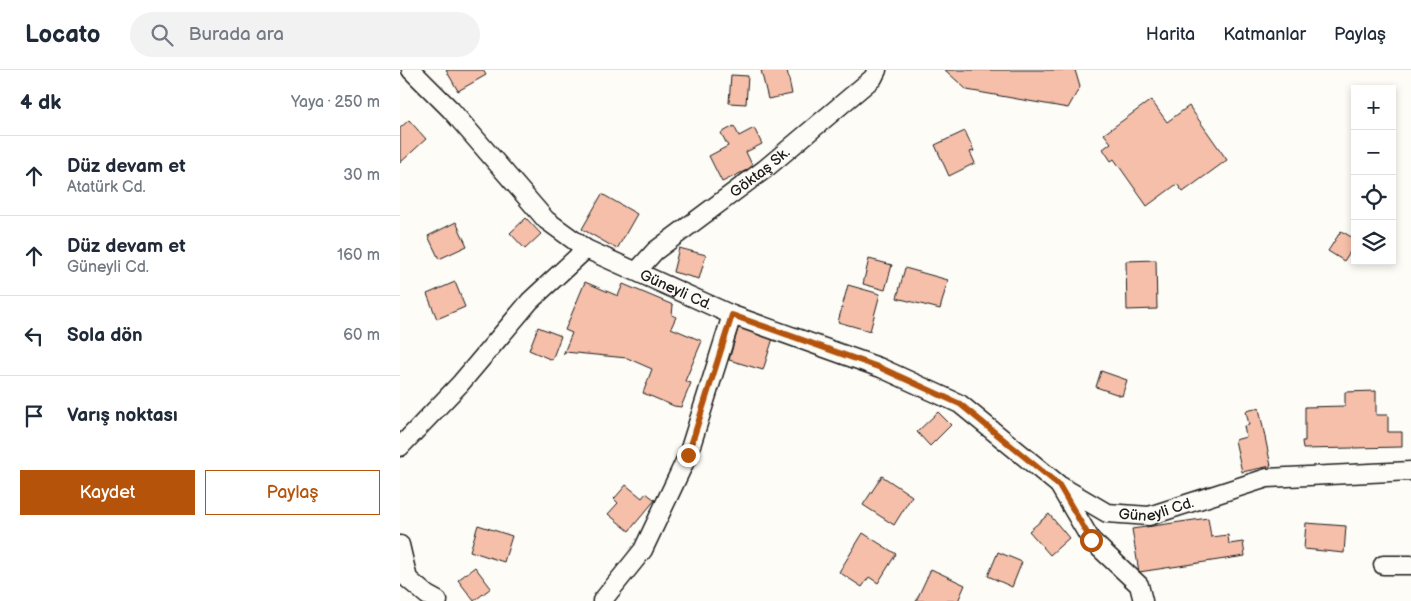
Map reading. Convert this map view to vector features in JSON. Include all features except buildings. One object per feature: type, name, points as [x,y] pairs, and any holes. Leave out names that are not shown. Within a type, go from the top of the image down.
[{"type":"street","name":"Güneyli Cd.","points":[[411,70],[451,110],[546,220],[586,249],[732,315],[881,368],[960,404],[1059,485],[1107,513],[1149,516],[1267,478],[1411,471]]},
{"type":"street","name":"Göktaş Sk.","points":[[636,271],[655,251],[765,169],[873,78],[877,70]]},
{"type":"street","points":[[400,447],[460,384],[530,301],[586,249]]},
{"type":"street","points":[[602,601],[643,550],[688,455],[732,315]]},
{"type":"street","points":[[1059,485],[1091,540],[1138,585],[1143,601]]},
{"type":"street","points":[[400,545],[408,579],[427,595],[438,601]]},
{"type":"street","points":[[1383,565],[1411,565]]},
{"type":"route","points":[[688,455],[732,315],[881,368],[960,404],[1059,485],[1091,540]]}]
